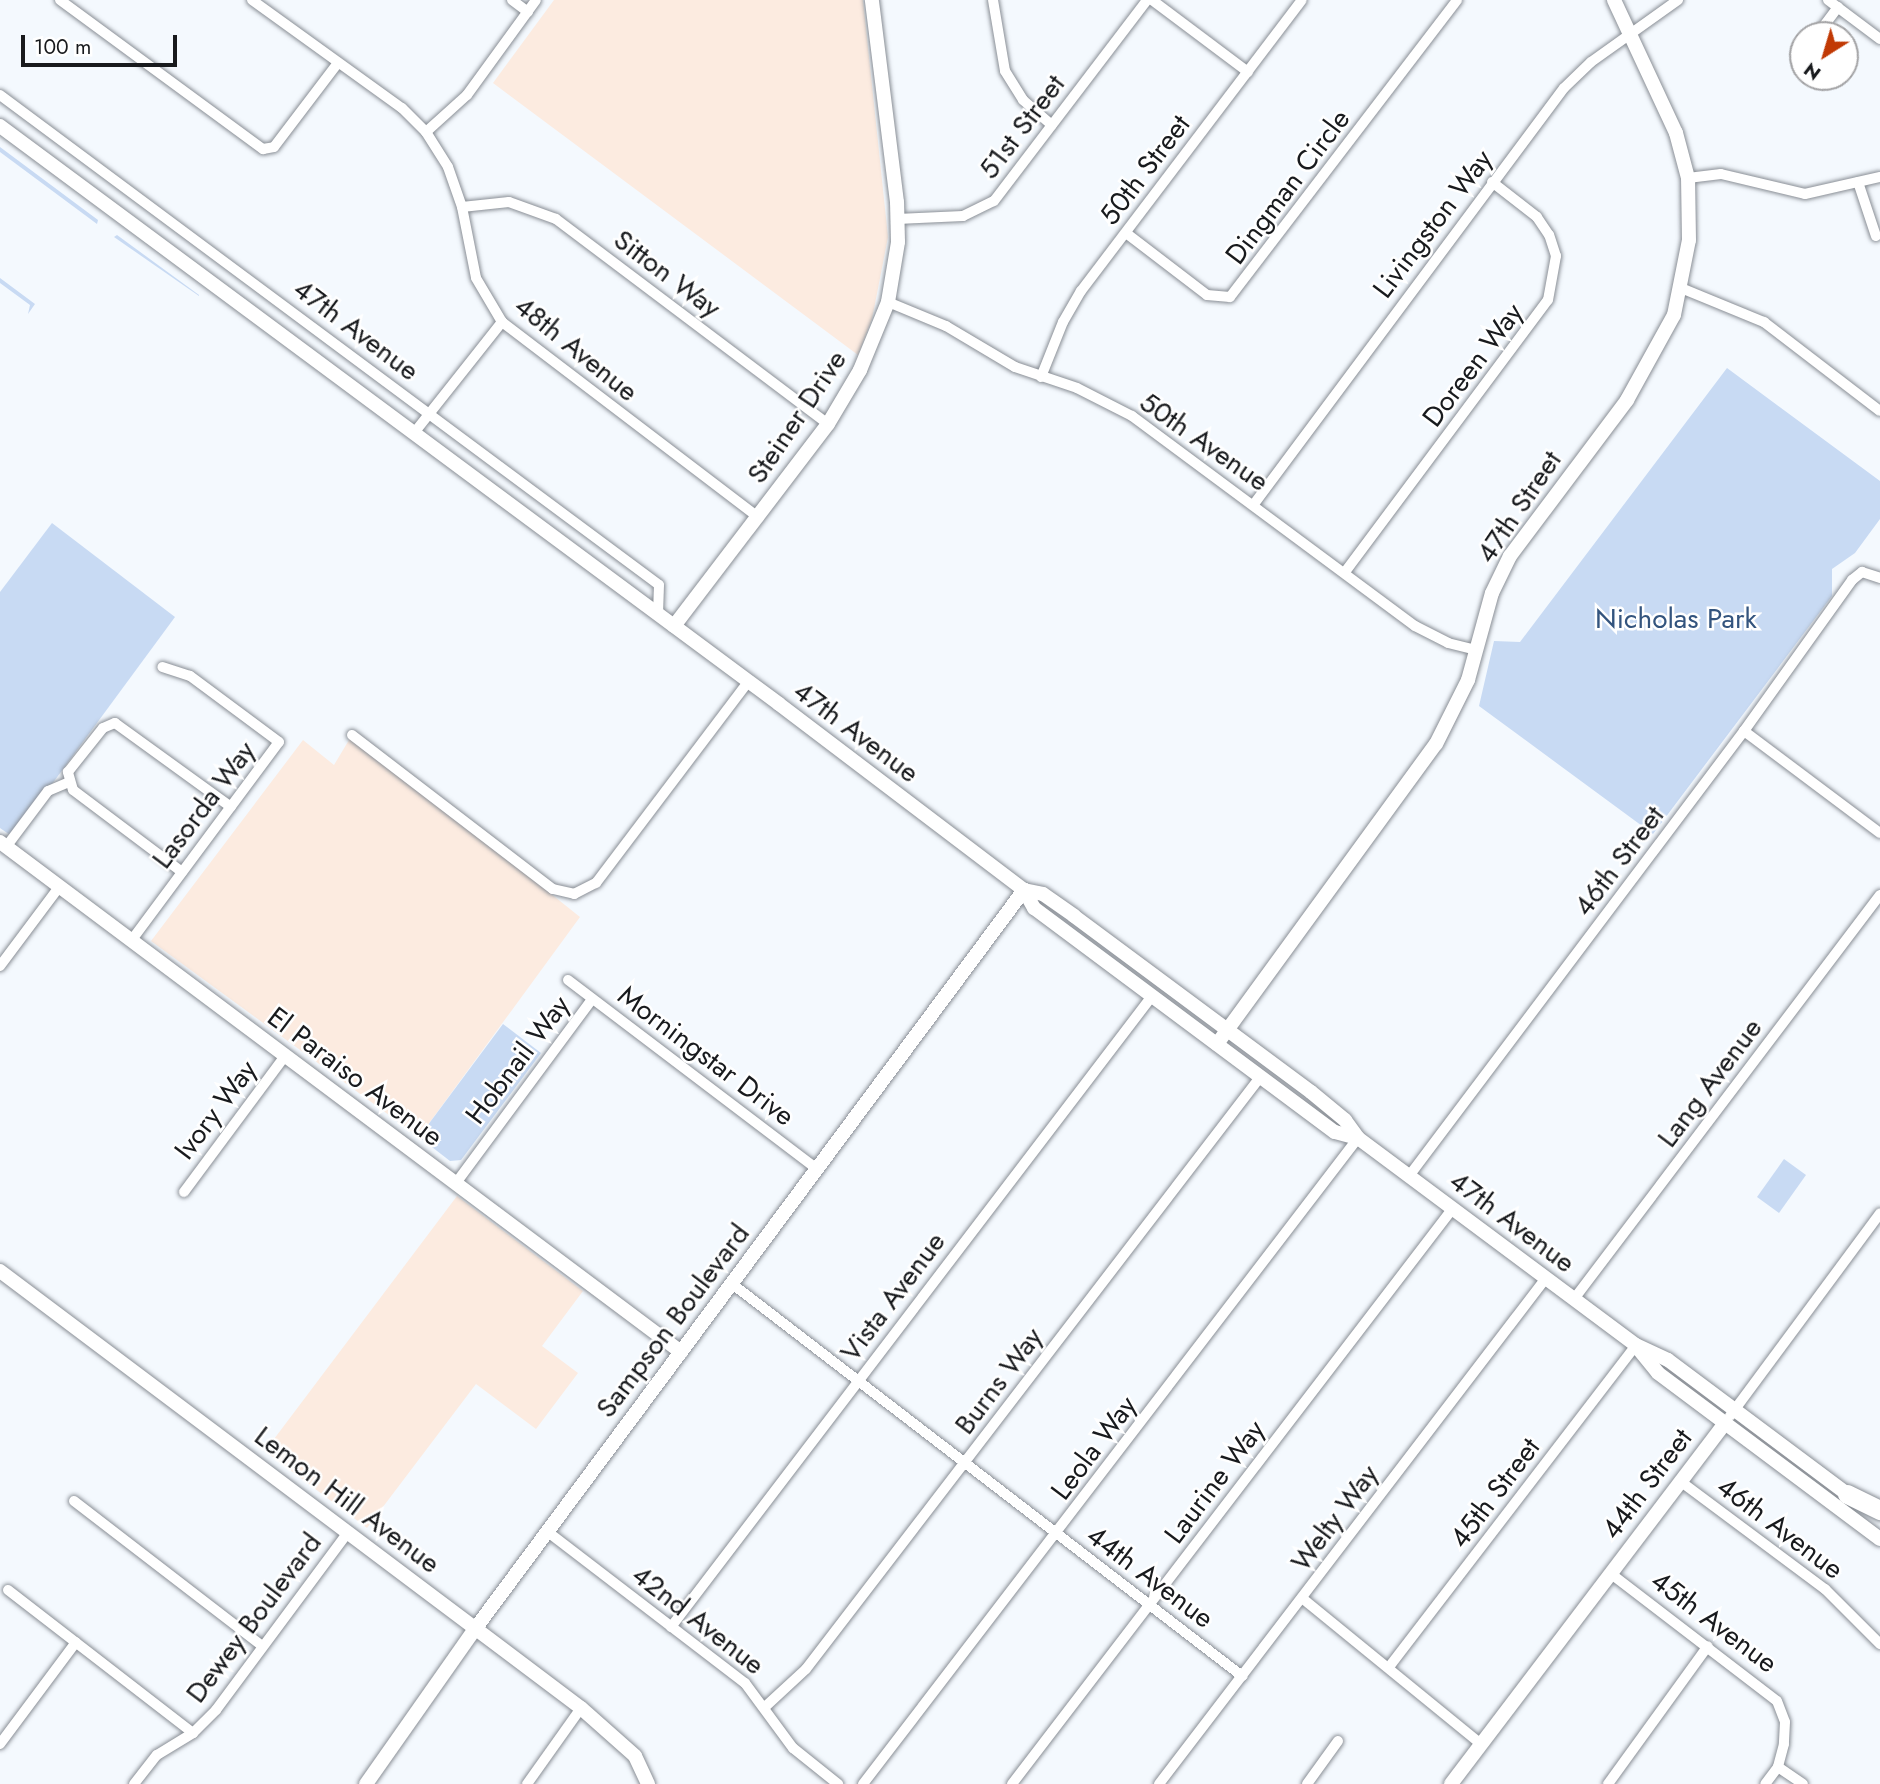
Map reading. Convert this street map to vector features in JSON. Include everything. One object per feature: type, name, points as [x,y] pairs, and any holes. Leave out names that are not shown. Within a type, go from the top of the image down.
[{"type":"highway","points":[[1847,1494],[1880,1510]]},
{"type":"street","points":[[60,0],[263,149],[274,147],[337,64]]},
{"type":"street","name":"48th Avenue","points":[[252,0],[337,64],[402,108],[426,132],[448,167],[462,207],[476,278],[502,322],[759,518]]},
{"type":"street","points":[[512,0],[527,12]]},
{"type":"street","points":[[426,132],[467,95],[537,0]]},
{"type":"street","name":"Steiner Drive","points":[[674,626],[759,518],[828,424],[866,359],[888,302],[898,242],[897,219],[872,0]]},
{"type":"street","points":[[993,0],[1005,71],[1023,100],[1052,125]]},
{"type":"street","name":"51st Street","points":[[897,219],[952,218],[985,207],[1010,185],[1146,0]]},
{"type":"street","points":[[1153,0],[1248,72]]},
{"type":"street","name":"50th Street","points":[[1041,376],[1074,301],[1302,0]]},
{"type":"street","name":"Dingman Circle","points":[[1126,233],[1207,295],[1230,297],[1457,0]]},
{"type":"street","name":"47th Street","points":[[1217,1044],[1436,744],[1459,703],[1492,593],[1510,556],[1646,370],[1674,315],[1682,288],[1689,240],[1688,178],[1676,133],[1614,0]]},
{"type":"street","name":"Livingston Way","points":[[1254,504],[1492,182],[1573,79],[1678,0]]},
{"type":"street","points":[[1828,0],[1880,39]]},
{"type":"street","points":[[1828,21],[1838,8]]},
{"type":"street","name":"47th Avenue","points":[[0,95],[659,585],[658,614]]},
{"type":"street","name":"47th Avenue","points":[[0,126],[658,614],[1024,890],[1034,908],[1152,996],[1335,1132],[1358,1138]]},
{"type":"street","points":[[1688,178],[1721,174],[1805,194],[1880,177]]},
{"type":"street","name":"Doreen Way","points":[[1345,572],[1548,300],[1556,256],[1549,235],[1537,217],[1492,182]]},
{"type":"street","points":[[1858,182],[1876,236]]},
{"type":"street","name":"Sitton Way","points":[[462,207],[509,202],[556,219],[828,424]]},
{"type":"street","points":[[1682,288],[1764,322],[1880,411]]},
{"type":"street","name":"50th Avenue","points":[[888,302],[1041,376],[1098,397],[1132,416],[1430,635],[1476,650]]},
{"type":"street","points":[[414,433],[502,322]]},
{"type":"street","name":"46th Street","points":[[1409,1176],[1744,732],[1852,580],[1862,572],[1880,578]]},
{"type":"street","name":"Lasorda Way","points":[[131,941],[279,742],[190,676],[162,667]]},
{"type":"street","points":[[352,736],[553,889],[573,894],[596,883],[748,682]]},
{"type":"street","points":[[182,872],[69,782],[68,772],[92,740],[103,728],[115,723],[231,807]]},
{"type":"street","points":[[1744,732],[1880,833]]},
{"type":"street","points":[[3,845],[48,791],[69,782]]},
{"type":"street","name":"El Paraiso Avenue","points":[[3,845],[681,1352]]},
{"type":"street","points":[[0,965],[59,887]]},
{"type":"street","name":"47th Avenue","points":[[1024,890],[1043,894],[1345,1120],[1358,1138],[1636,1345],[1668,1360],[1880,1519]]},
{"type":"street","name":"Sampson Boulevard","points":[[366,1784],[475,1629],[1024,890]]},
{"type":"street","name":"Lang Avenue","points":[[1574,1299],[1880,895]]},
{"type":"street","name":"Morningstar Drive","points":[[568,980],[817,1169]]},
{"type":"street","name":"Vista Avenue","points":[[671,1627],[1152,996]]},
{"type":"street","name":"Hobnail Way","points":[[456,1183],[593,999]]},
{"type":"street","name":"Ivory Way","points":[[184,1192],[285,1056]]},
{"type":"street","points":[[1261,1076],[1273,1076],[1322,1111],[1345,1120]]},
{"type":"street","name":"Burns Way","points":[[765,1706],[807,1669],[1261,1076]]},
{"type":"street","name":"Leola Way","points":[[863,1784],[1358,1138]]},
{"type":"street","name":"Laurine Way","points":[[1012,1784],[1453,1208]]},
{"type":"street","name":"44th Street","points":[[1457,1782],[1880,1213]]},
{"type":"street","name":"Lemon Hill Avenue","points":[[0,1271],[582,1708],[635,1756],[648,1784]]},
{"type":"street","name":"Welty Way","points":[[1159,1784],[1546,1278]]},
{"type":"street","name":"44th Avenue","points":[[731,1283],[1242,1676]]},
{"type":"street","name":"47th Avenue","points":[[1636,1345],[1658,1373],[1880,1539]]},
{"type":"street","name":"45th Street","points":[[1389,1667],[1636,1345]]},
{"type":"street","name":"46th Avenue","points":[[1680,1481],[1825,1589],[1880,1644]]},
{"type":"street","points":[[74,1501],[262,1646]]},
{"type":"street","name":"Dewey Boulevard","points":[[134,1784],[158,1755],[193,1733],[216,1710],[348,1532]]},
{"type":"street","name":"42nd Avenue","points":[[548,1532],[729,1670],[765,1706],[793,1748],[838,1784]]},
{"type":"street","name":"45th Avenue","points":[[1610,1573],[1708,1646],[1777,1702],[1786,1733],[1778,1767]]},
{"type":"street","points":[[8,1590],[193,1733]]},
{"type":"street","points":[[1302,1598],[1482,1745]]},
{"type":"street","points":[[0,1744],[76,1642]]},
{"type":"street","points":[[1608,1784],[1708,1646]]},
{"type":"street","points":[[527,1784],[582,1708]]},
{"type":"street","points":[[1307,1784],[1338,1741]]},
{"type":"street","points":[[1765,1784],[1778,1767],[1803,1784]]},
{"type":"shaded area","points":[[554,0],[863,0],[888,237],[872,319],[858,355],[493,83]]},
{"type":"shaded area","points":[[352,735],[580,917],[419,1137],[151,941],[303,740],[334,765]]},
{"type":"shaded area","points":[[457,1196],[583,1291],[542,1346],[578,1373],[536,1429],[476,1384],[367,1528],[265,1451]]},
{"type":"green space","points":[[0,147],[98,220],[97,224],[0,152]]},
{"type":"green space","points":[[117,235],[199,295],[199,296],[114,237]]},
{"type":"green space","points":[[0,278],[35,304],[28,314],[30,305],[0,283]]},
{"type":"green space","name":"Nicholas Park","points":[[1727,368],[1880,481],[1880,519],[1855,553],[1832,569],[1832,596],[1653,834],[1479,706],[1494,641],[1520,642]]},
{"type":"green space","points":[[52,523],[175,617],[13,837],[0,828],[0,592]]},
{"type":"green space","points":[[503,1024],[541,1053],[461,1160],[450,1161],[419,1137]]},
{"type":"green space","points":[[1784,1159],[1806,1175],[1779,1213],[1757,1197]]}]
